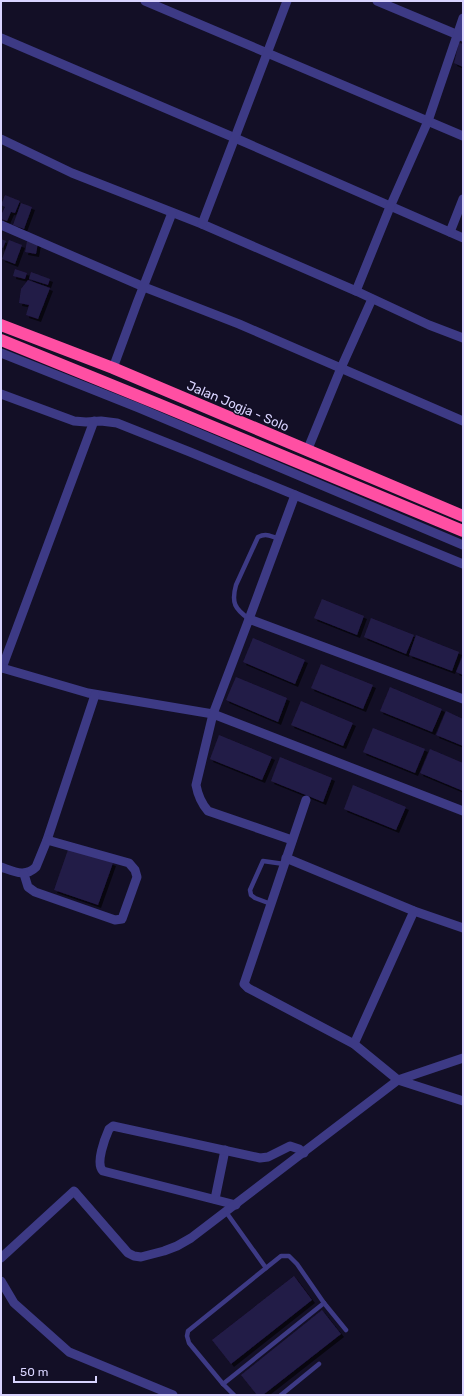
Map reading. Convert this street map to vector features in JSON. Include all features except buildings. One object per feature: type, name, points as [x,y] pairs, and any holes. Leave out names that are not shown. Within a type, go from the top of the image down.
[{"type":"highway","name":"Jalan Jogja - Solo","points":[[1,325],[113,368],[463,516]]},
{"type":"highway","points":[[1,340],[110,390],[463,531]]},
{"type":"street","points":[[145,1],[463,136]]},
{"type":"street","points":[[202,224],[287,1]]},
{"type":"street","points":[[377,1],[460,36]]},
{"type":"street","points":[[356,291],[390,207],[428,121],[460,36],[463,18]]},
{"type":"street","points":[[1,38],[463,238]]},
{"type":"street","points":[[1,139],[72,173],[202,224],[356,291],[429,326],[463,338]]},
{"type":"street","points":[[450,232],[463,200]]},
{"type":"street","points":[[113,368],[136,303],[172,213]]},
{"type":"street","points":[[1,225],[144,286],[239,324],[463,420]]},
{"type":"street","points":[[307,451],[341,368],[372,299]]},
{"type":"street","points":[[1,353],[110,390],[463,545]]},
{"type":"street","points":[[1,394],[74,421],[101,420],[117,423],[463,564]]},
{"type":"street","points":[[94,421],[2,668],[95,695],[213,714],[463,811]]},
{"type":"street","points":[[292,840],[208,811],[202,804],[196,785],[213,714],[295,495]]},
{"type":"street","points":[[249,619],[463,699]]},
{"type":"street","points":[[1,867],[24,874],[36,867],[95,695]]},
{"type":"street","points":[[306,800],[245,982],[246,987],[354,1044],[398,1080],[463,1101]]},
{"type":"street","points":[[24,874],[28,887],[35,892],[116,920],[122,919],[137,877],[135,870],[129,863],[46,840]]},
{"type":"street","points":[[285,861],[414,911],[463,928]]},
{"type":"street","points":[[354,1044],[414,911]]},
{"type":"street","points":[[1,1258],[74,1191],[128,1253],[134,1256],[142,1256],[164,1251],[177,1246],[191,1238],[236,1205],[398,1080],[463,1058]]},
{"type":"street","points":[[236,1205],[103,1171],[99,1165],[109,1129],[113,1126],[260,1158],[268,1157],[290,1146],[299,1149],[304,1153]]},
{"type":"street","points":[[215,1199],[225,1150]]},
{"type":"street","points":[[1,1281],[14,1302],[69,1352],[168,1394]]},
{"type":"lane","points":[[249,619],[238,611],[234,605],[233,594],[236,585],[258,536],[263,534],[279,539]]},
{"type":"lane","points":[[271,904],[254,898],[250,894],[250,890],[263,861],[285,861]]},
{"type":"lane","points":[[226,1212],[266,1268]]},
{"type":"lane","points":[[234,1395],[189,1343],[186,1336],[188,1331],[281,1256],[289,1256],[297,1264],[324,1303],[346,1330]]},
{"type":"lane","points":[[224,1384],[324,1303]]},
{"type":"lane","points":[[282,1395],[319,1364]]}]
